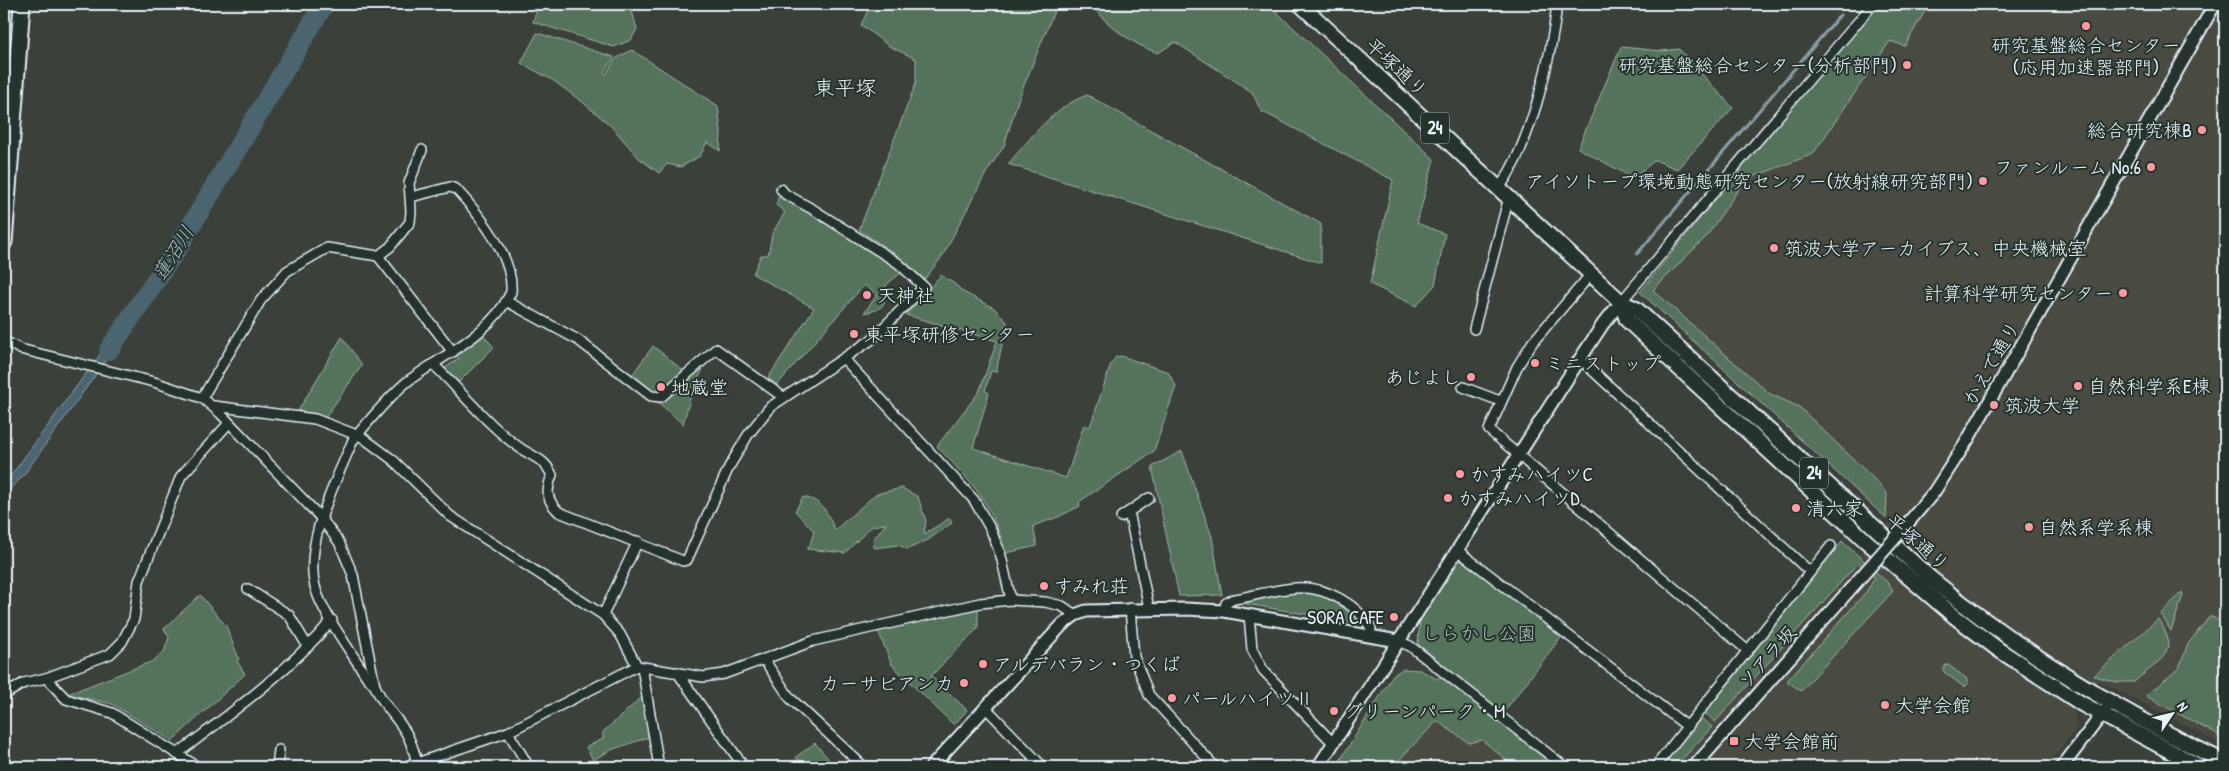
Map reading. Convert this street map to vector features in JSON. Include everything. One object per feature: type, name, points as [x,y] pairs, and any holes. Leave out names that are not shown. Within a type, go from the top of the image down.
[{"type":"highway","points":[[4,242],[22,4]]},
{"type":"main road","name":"平塚通り","points":[[1300,4],[1621,302],[1636,309],[1930,578],[2018,645],[2110,703],[2173,738],[2225,762]]},
{"type":"main road","name":"平塚通り","points":[[1621,302],[1627,320],[1920,588],[1999,650],[2101,716],[2200,767]]},
{"type":"street","points":[[1474,329],[1504,193],[1535,106],[1554,32],[1557,4]]},
{"type":"street","points":[[1318,767],[1603,324],[1873,4]]},
{"type":"street","name":"かえで通り","points":[[1867,570],[1934,492],[1967,441],[2215,4]]},
{"type":"street","points":[[378,256],[390,247],[410,222],[411,197],[409,183],[422,150]]},
{"type":"street","points":[[375,686],[366,676],[316,592],[313,577],[321,518],[357,436],[406,383],[453,352],[487,323],[512,292],[510,272],[489,230],[456,188],[450,187],[411,197]]},
{"type":"street","points":[[433,364],[508,438],[523,450],[545,462],[552,475],[547,488],[548,496],[551,505],[559,512],[638,541],[683,561],[687,560],[736,454],[770,407],[812,377],[845,360],[871,340],[924,288],[898,263],[785,194],[782,189]]},
{"type":"street","points":[[202,398],[261,300],[287,271],[328,248],[378,256],[453,352]]},
{"type":"street","points":[[1591,274],[1532,343],[1500,401],[1489,430],[1748,651]]},
{"type":"street","points":[[506,301],[578,340],[651,396],[661,397],[716,349],[783,397]]},
{"type":"street","points":[[4,341],[20,349],[154,382],[202,398],[214,406],[321,518],[339,542],[349,561],[357,592],[375,686],[380,700],[406,733],[414,749],[415,766],[508,732],[640,667],[703,677],[724,674],[765,661],[813,641],[980,603],[1011,600],[1060,606],[1075,614]]},
{"type":"street","points":[[1580,359],[1810,572]]},
{"type":"street","points":[[845,360],[974,500],[991,530],[1001,556],[1011,600]]},
{"type":"street","points":[[1463,387],[1500,401]]},
{"type":"street","points":[[214,406],[316,419],[357,436],[393,460],[450,516],[603,615],[620,634],[640,667],[659,767]]},
{"type":"street","points":[[4,696],[24,683],[46,678],[110,654],[122,642],[134,619],[139,581],[181,476],[229,423]]},
{"type":"street","points":[[1148,608],[1125,514],[1149,498]]},
{"type":"street","points":[[603,615],[638,541]]},
{"type":"street","points":[[1655,767],[1831,546]]},
{"type":"street","points":[[1457,550],[1688,727]]},
{"type":"street","name":"ソアラ坂","points":[[1694,767],[1867,570]]},
{"type":"street","points":[[1224,611],[1226,603],[1234,599],[1295,588],[1318,590],[1354,607],[1364,616],[1371,628],[1370,635]]},
{"type":"street","points":[[248,589],[289,615],[308,646]]},
{"type":"street","points":[[1130,608],[1134,657],[1145,689],[1157,706],[1216,767]]},
{"type":"street","points":[[931,767],[1050,637],[1075,614],[1086,611],[1148,608],[1224,611],[1398,641],[1410,646],[1565,767]]},
{"type":"street","points":[[1249,615],[1252,648],[1263,670],[1333,743]]},
{"type":"street","points":[[177,754],[254,695],[308,646],[332,620]]},
{"type":"street","points":[[765,661],[790,698],[864,767]]},
{"type":"street","points":[[677,672],[744,767]]},
{"type":"street","points":[[46,678],[66,699],[112,713],[198,767]]},
{"type":"street","points":[[2062,767],[2110,703]]},
{"type":"street","points":[[986,708],[1043,767]]},
{"type":"street","points":[[508,732],[529,767]]},
{"type":"street","points":[[277,767],[279,750]]},
{"type":"shaded area","name":"筑波大学","points":[[1874,4],[2225,4],[2225,746],[2098,680],[2074,716],[2078,726],[2046,767],[1665,767],[1890,522],[1640,292]]},
{"type":"shaded area","points":[[1403,669],[1420,670],[1437,679],[1441,677],[1558,767],[1336,767],[1393,675]]},
{"type":"green space","points":[[538,4],[630,4],[637,29],[631,40],[614,47],[533,22]]},
{"type":"green space","points":[[871,4],[1057,4],[1018,100],[1004,146],[986,173],[942,257],[923,281],[897,255],[859,230],[916,83],[916,59],[889,46],[861,25]]},
{"type":"green space","points":[[1091,4],[1268,4],[1434,159],[1417,223],[1445,234],[1435,285],[1416,306],[1370,284],[1393,180],[1261,111],[1252,92],[1175,42],[1158,53],[1139,45],[1112,27]]},
{"type":"green space","points":[[1874,4],[1929,4],[1905,46],[1890,41],[1813,154],[1745,180],[1706,237],[1653,290],[1770,394],[1799,407],[1875,480],[1887,494],[1886,518],[1640,292]]},
{"type":"green space","points":[[537,33],[614,57],[604,72],[606,74],[615,59],[632,50],[718,106],[721,131],[720,151],[707,142],[700,156],[681,167],[667,164],[659,173],[639,158],[611,126],[585,104],[554,81],[521,63]]},
{"type":"green space","points":[[1621,47],[1662,51],[1679,49],[1733,108],[1677,169],[1655,160],[1633,178],[1578,148]]},
{"type":"green space","points":[[1087,95],[1321,224],[1321,263],[1008,164],[1043,124],[1063,108]]},
{"type":"green space","points":[[779,196],[795,202],[890,261],[902,272],[886,285],[884,302],[880,308],[864,313],[877,295],[864,285],[777,385],[768,378],[814,308],[753,274],[761,255],[768,255],[772,234],[785,212],[776,205]]},
{"type":"green space","points":[[941,275],[963,292],[994,308],[1007,322],[996,372],[991,371],[985,391],[989,393],[973,448],[1066,478],[1084,425],[1090,427],[1111,364],[1116,357],[1121,356],[1168,372],[1176,386],[1154,451],[1079,502],[1080,506],[1058,517],[1033,526],[1037,546],[1006,553],[994,519],[987,506],[971,483],[937,446],[979,392],[997,341],[906,315]]},
{"type":"green space","points":[[482,334],[494,347],[459,382],[444,369],[459,358],[456,354]]},
{"type":"green space","points":[[342,337],[362,365],[325,418],[298,411]]},
{"type":"green space","points":[[653,346],[685,372],[661,393],[654,392],[632,375]]},
{"type":"green space","points":[[701,367],[703,369],[692,392],[683,424],[659,403],[668,398]]},
{"type":"green space","points":[[1182,451],[1212,537],[1222,595],[1179,596],[1152,467]]},
{"type":"green space","points":[[902,488],[918,497],[926,521],[924,534],[950,518],[952,523],[928,540],[908,549],[898,545],[874,548],[873,539],[886,524],[872,526],[845,553],[807,549],[814,531],[795,511],[803,497],[816,501],[824,509],[835,530],[876,494]]},
{"type":"green space","points":[[1842,541],[1887,582],[1893,591],[1801,691],[1787,681],[1866,592],[1875,578],[1858,563],[1715,722],[1705,713]]},
{"type":"green space","name":"しらかし公園","points":[[1457,561],[1464,561],[1561,637],[1503,713],[1418,644],[1420,619]]},
{"type":"green space","points":[[1293,590],[1324,596],[1333,600],[1357,616],[1365,624],[1234,602]]},
{"type":"green space","points":[[2182,592],[2183,595],[2171,631],[2161,614]]},
{"type":"green space","points":[[200,595],[226,626],[239,659],[237,661],[245,674],[172,741],[112,704],[68,694],[153,661],[164,652],[169,637],[164,629]]},
{"type":"green space","points":[[978,609],[978,628],[931,676],[967,710],[954,725],[892,665],[878,631]]},
{"type":"green space","points":[[2210,616],[2225,624],[2225,739],[2146,696],[2179,668],[2188,644]]},
{"type":"green space","points":[[2158,619],[2168,640],[2164,655],[2158,662],[2134,682],[2117,682],[2094,676]]},
{"type":"green space","points":[[1946,665],[1966,678],[1968,684],[1964,687],[1944,672],[1943,669]]},
{"type":"green space","points":[[1403,669],[1420,670],[1437,679],[1441,677],[1558,767],[1515,767],[1482,740],[1469,743],[1437,721],[1392,767],[1336,767],[1393,675]]},
{"type":"green space","points":[[643,696],[649,737],[611,750],[593,760],[586,747],[603,739],[603,732]]},
{"type":"green space","points":[[1701,718],[1712,727],[1675,767],[1661,767]]},
{"type":"green space","points":[[815,743],[835,767],[804,767],[796,757]]},
{"type":"water","points":[[121,326],[127,331],[23,476],[4,495],[4,485]]},
{"type":"waterway","name":"蓮沼川","points":[[109,350],[180,244],[324,4]]},
{"type":"waterway","points":[[1637,254],[1840,15]]},
{"type":"place","name":"研究基盤総合センター (応用加速器部門)","points":[[2086,26]]},
{"type":"place","name":"研究基盤総合センター(分析部門)","points":[[1907,65]]},
{"type":"place","name":"総合研究棟B","points":[[2202,130]]},
{"type":"place","name":"ファンルーム No.6","points":[[2151,167]]},
{"type":"place","name":"アイソトープ環境動態研究センター(放射線研究部門)","points":[[1983,181]]},
{"type":"place","name":"筑波大学アーカイブス、中央機械室","points":[[1774,248]]},
{"type":"place","name":"計算科学研究センター","points":[[2123,293]]},
{"type":"place","name":"天神社","points":[[867,295]]},
{"type":"place","name":"東平塚研修センター","points":[[854,334]]},
{"type":"place","name":"ミニストップ","points":[[1535,363]]},
{"type":"place","name":"あじよし","points":[[1471,377]]},
{"type":"place","name":"自然科学系E棟","points":[[2078,386]]},
{"type":"place","name":"地蔵堂","points":[[661,387]]},
{"type":"place","name":"筑波大学","points":[[1994,405]]},
{"type":"place","name":"かすみハイツC","points":[[1460,474]]},
{"type":"place","name":"かすみハイツD","points":[[1448,498]]},
{"type":"place","name":"清六家","points":[[1796,508]]},
{"type":"place","name":"自然系学系棟","points":[[2029,527]]},
{"type":"place","name":"すみれ荘","points":[[1044,586]]},
{"type":"place","name":"SORA CAFE","points":[[1394,617]]},
{"type":"place","name":"アルデバラン・つくば","points":[[983,664]]},
{"type":"place","name":"カーサビアンカ","points":[[964,683]]},
{"type":"place","name":"パールハイツⅡ","points":[[1172,698]]},
{"type":"place","name":"大学会館","points":[[1885,705]]},
{"type":"place","name":"グリーンパーク・M","points":[[1334,711]]},
{"type":"place","name":"大学会館前","points":[[1734,741]]},
{"type":"district","name":"東平塚","points":[[845,88]]}]
